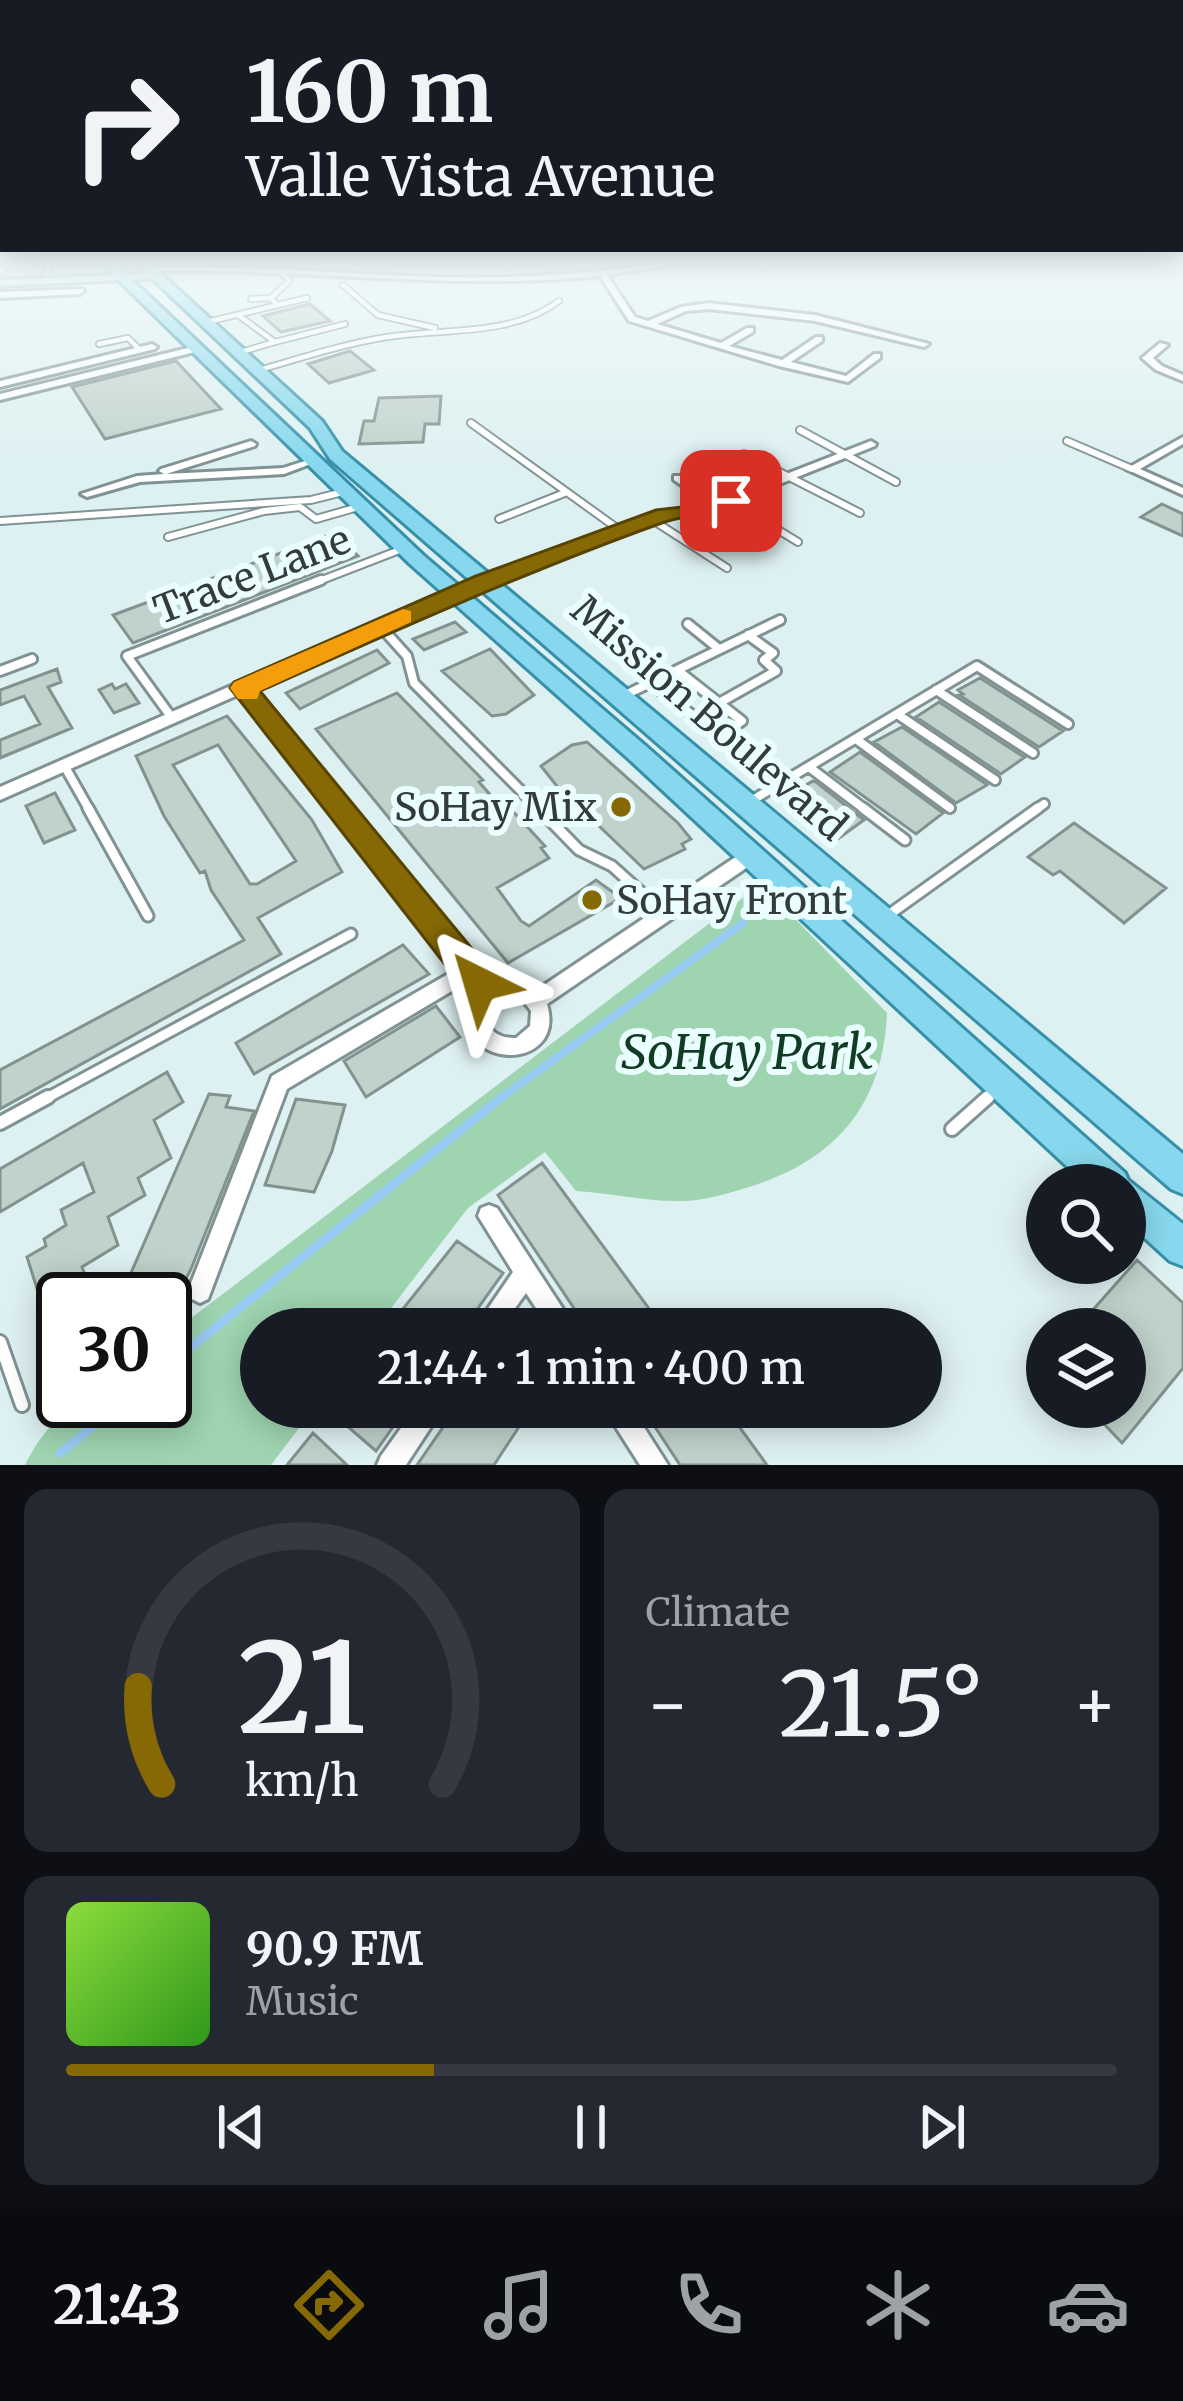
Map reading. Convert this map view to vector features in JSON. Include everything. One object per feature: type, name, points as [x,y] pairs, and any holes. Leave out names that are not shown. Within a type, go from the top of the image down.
[{"type":"main road","name":"Mission Boulevard","points":[[175,329],[453,594],[1090,1164]]},
{"type":"main road","name":"Mission Boulevard","points":[[215,329],[316,425],[336,455],[1183,1177]]},
{"type":"main road","points":[[1146,1215],[1183,1248]]},
{"type":"street","points":[[666,329],[848,379],[877,356]]},
{"type":"street","points":[[863,329],[924,344]]},
{"type":"street","points":[[724,345],[750,330]]},
{"type":"street","points":[[782,364],[819,338]]},
{"type":"street","points":[[1162,345],[1147,358],[1183,378]]},
{"type":"street","points":[[0,384],[146,348]]},
{"type":"street","points":[[0,397],[196,350]]},
{"type":"street","points":[[1132,469],[1183,440]]},
{"type":"street","points":[[87,494],[251,444]]},
{"type":"street","points":[[0,794],[484,581],[651,519],[725,503],[871,444]]},
{"type":"street","points":[[137,479],[284,471],[311,462]]},
{"type":"street","points":[[1132,469],[1183,492]]},
{"type":"street","points":[[678,478],[713,502],[725,503]]},
{"type":"street","points":[[243,688],[468,972],[493,993]]},
{"type":"street","points":[[538,1000],[749,856]]},
{"type":"street","points":[[200,1291],[279,1082],[468,972]]},
{"type":"street","points":[[519,988],[538,1000],[543,1015],[537,1032],[524,1042],[503,1046],[485,1036],[478,1023],[481,1004],[493,993],[519,988]]},
{"type":"street","points":[[489,1216],[549,1308]]},
{"type":"street","points":[[501,1308],[526,1273]]},
{"type":"street","points":[[389,1465],[416,1428]]},
{"type":"street","points":[[630,1428],[656,1465]]},
{"type":"lane","points":[[258,329],[275,342]]},
{"type":"lane","points":[[239,352],[324,329]]},
{"type":"lane","points":[[440,329],[448,331]]},
{"type":"lane","points":[[258,370],[360,342],[457,329]]},
{"type":"lane","points":[[99,344],[128,338],[146,348]]},
{"type":"lane","points":[[471,423],[621,531]]},
{"type":"lane","points":[[800,430],[896,482]]},
{"type":"lane","points":[[1067,441],[1132,469]]},
{"type":"lane","points":[[744,454],[860,513]]},
{"type":"lane","points":[[0,521],[311,500],[344,492]]},
{"type":"lane","points":[[499,519],[567,492]]},
{"type":"lane","points":[[725,503],[798,542]]},
{"type":"lane","points":[[168,537],[264,511],[300,507],[316,518],[359,507]]},
{"type":"lane","points":[[651,519],[727,568]]},
{"type":"lane","name":"Trace Lane","points":[[172,718],[127,656],[404,548]]},
{"type":"lane","points":[[620,698],[780,620]]},
{"type":"lane","points":[[688,624],[719,649]]},
{"type":"lane","points":[[381,627],[407,656],[414,683],[532,803],[579,850],[612,866],[664,914]]},
{"type":"lane","points":[[719,704],[776,671],[764,660],[772,653],[748,635]]},
{"type":"lane","points":[[0,671],[32,658]]},
{"type":"lane","points":[[745,805],[977,666],[1068,724]]},
{"type":"lane","points":[[650,683],[720,736],[742,721],[677,670]]},
{"type":"lane","points":[[936,690],[1033,753]]},
{"type":"lane","points":[[897,714],[994,780]]},
{"type":"lane","points":[[856,739],[950,808]]},
{"type":"lane","points":[[65,767],[148,916]]},
{"type":"lane","points":[[809,767],[905,840]]},
{"type":"lane","points":[[881,920],[1043,804]]},
{"type":"lane","points":[[0,1123],[351,934]]},
{"type":"lane","points":[[952,1129],[1002,1085]]},
{"type":"lane","points":[[0,1342],[22,1406]]},
{"type":"green space","name":"SoHay Park","points":[[761,884],[887,1013],[876,1075],[865,1101],[830,1144],[780,1176],[704,1199],[652,1200],[576,1191],[545,1152],[468,1208],[391,1308],[240,1308],[240,1428],[299,1428],[271,1465],[25,1465],[49,1428],[192,1428],[192,1317]]},
{"type":"building","points":[[350,351],[374,370],[329,383],[308,364]]},
{"type":"building","points":[[176,361],[221,409],[105,439],[72,387]]},
{"type":"building","points":[[441,396],[439,424],[425,424],[423,442],[359,444],[364,421],[374,421],[379,398]]},
{"type":"building","points":[[1162,504],[1183,514],[1183,536],[1141,517]]},
{"type":"building","points":[[335,533],[358,556],[133,643],[113,615]]},
{"type":"building","points":[[455,622],[466,632],[424,650],[413,639]]},
{"type":"building","points":[[490,649],[534,695],[506,714],[492,716],[442,671]]},
{"type":"building","points":[[377,650],[389,663],[300,709],[286,693]]},
{"type":"building","points":[[57,669],[61,682],[48,687],[72,728],[0,758],[0,740],[40,724],[24,696],[0,705],[0,690]]},
{"type":"building","points":[[980,678],[1063,731],[1039,747],[959,695],[963,694],[958,690]]},
{"type":"building","points":[[112,684],[115,689],[126,684],[139,703],[114,713],[99,690]]},
{"type":"building","points":[[397,693],[483,780],[479,782],[502,808],[507,805],[545,846],[541,848],[549,858],[497,888],[521,921],[529,926],[596,880],[621,898],[508,963],[316,729]]},
{"type":"building","points":[[939,702],[1025,757],[1001,774],[916,717]]},
{"type":"building","points":[[227,716],[312,820],[342,872],[258,918],[281,954],[0,1109],[0,1070],[244,940],[211,890],[205,871],[200,873],[164,816],[136,756]],"holes":[[[218,745],[296,861],[250,884],[173,765]]]},
{"type":"building","points":[[902,727],[987,785],[956,803],[874,742]]},
{"type":"building","name":"SoHay Mix","points":[[587,742],[678,823],[691,839],[682,844],[685,849],[644,869],[556,785],[541,766],[572,745]]},
{"type":"building","points":[[860,752],[943,813],[916,834],[830,772]]},
{"type":"building","points":[[813,781],[864,820],[835,841],[827,837],[783,798]]},
{"type":"building","points":[[55,793],[75,830],[44,843],[26,806]]},
{"type":"building","points":[[1074,823],[1166,888],[1124,923],[1060,871],[1053,875],[1028,857]]},
{"type":"building","points":[[403,945],[429,974],[254,1074],[236,1043]]},
{"type":"building","points":[[436,1006],[460,1037],[366,1097],[344,1061]]},
{"type":"building","points":[[167,1072],[183,1102],[154,1120],[171,1158],[138,1178],[145,1195],[108,1217],[118,1245],[82,1267],[84,1272],[36,1272],[36,1286],[27,1257],[66,1225],[61,1210],[94,1192],[83,1163],[0,1212],[0,1169]]},
{"type":"building","points":[[209,1094],[230,1096],[226,1107],[254,1111],[189,1272],[131,1272]]},
{"type":"building","points":[[296,1099],[345,1105],[314,1192],[265,1185]]},
{"type":"building","points":[[542,1163],[649,1308],[574,1308],[498,1195]]},
{"type":"building","points":[[457,1241],[503,1273],[478,1308],[404,1308]]},
{"type":"building","points":[[1146,1268],[1183,1303],[1183,1368],[1146,1413],[1146,1308],[1095,1308],[1116,1284],[1146,1284]]},
{"type":"building","points":[[349,1428],[392,1428],[376,1451]]},
{"type":"building","points":[[443,1428],[518,1428],[494,1465],[417,1465]]},
{"type":"building","points":[[656,1428],[740,1428],[767,1465],[680,1465]]},
{"type":"building","points":[[1108,1428],[1134,1428],[1122,1443]]},
{"type":"building","points":[[313,1433],[347,1465],[287,1465]]},
{"type":"waterway","points":[[501,1098],[743,923]]},
{"type":"waterway","points":[[192,1346],[501,1098]]},
{"type":"waterway","points":[[60,1453],[91,1428]]},
{"type":"slow traffic","points":[[247,692],[243,688],[403,617]]},
{"type":"place","name":"SoHay Mix","points":[[621,807]]},
{"type":"place","name":"SoHay Front","points":[[592,900]]},
{"type":"route","points":[[480,984],[243,688],[484,581],[663,514],[704,511],[731,501]]}]
